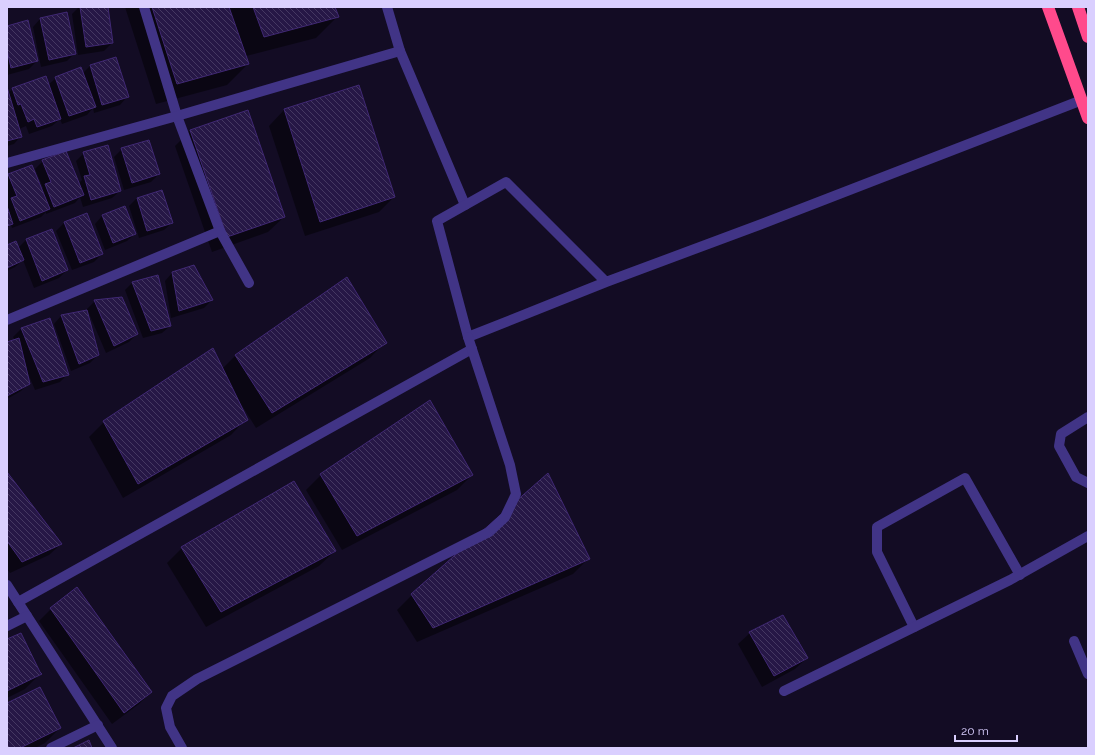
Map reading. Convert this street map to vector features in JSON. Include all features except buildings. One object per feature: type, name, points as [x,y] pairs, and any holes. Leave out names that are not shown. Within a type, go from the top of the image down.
[{"type":"highway","points":[[1048,7],[1088,118]]},
{"type":"highway","points":[[1078,7],[1088,37]]},
{"type":"street","points":[[144,7],[177,116],[220,231],[249,283]]},
{"type":"street","points":[[387,7],[400,51],[465,205]]},
{"type":"street","points":[[7,163],[177,116],[400,51]]},
{"type":"street","points":[[468,337],[606,282],[759,225],[1082,100]]},
{"type":"street","points":[[182,748],[170,727],[166,708],[172,696],[197,679],[489,532],[505,517],[516,494],[510,465],[468,337],[437,221],[506,182],[606,282]]},
{"type":"street","points":[[7,320],[220,231]]},
{"type":"street","points":[[18,602],[472,348]]},
{"type":"street","points":[[1088,417],[1061,434],[1059,446],[1076,477],[1088,483]]},
{"type":"street","points":[[914,628],[877,552],[877,527],[965,478],[1020,574]]},
{"type":"street","points":[[784,690],[914,628],[1020,574],[1088,536]]},
{"type":"street","points":[[7,585],[112,748]]},
{"type":"street","points":[[7,626],[27,616]]},
{"type":"street","points":[[1074,641],[1088,674]]},
{"type":"street","points":[[51,748],[98,725]]}]
